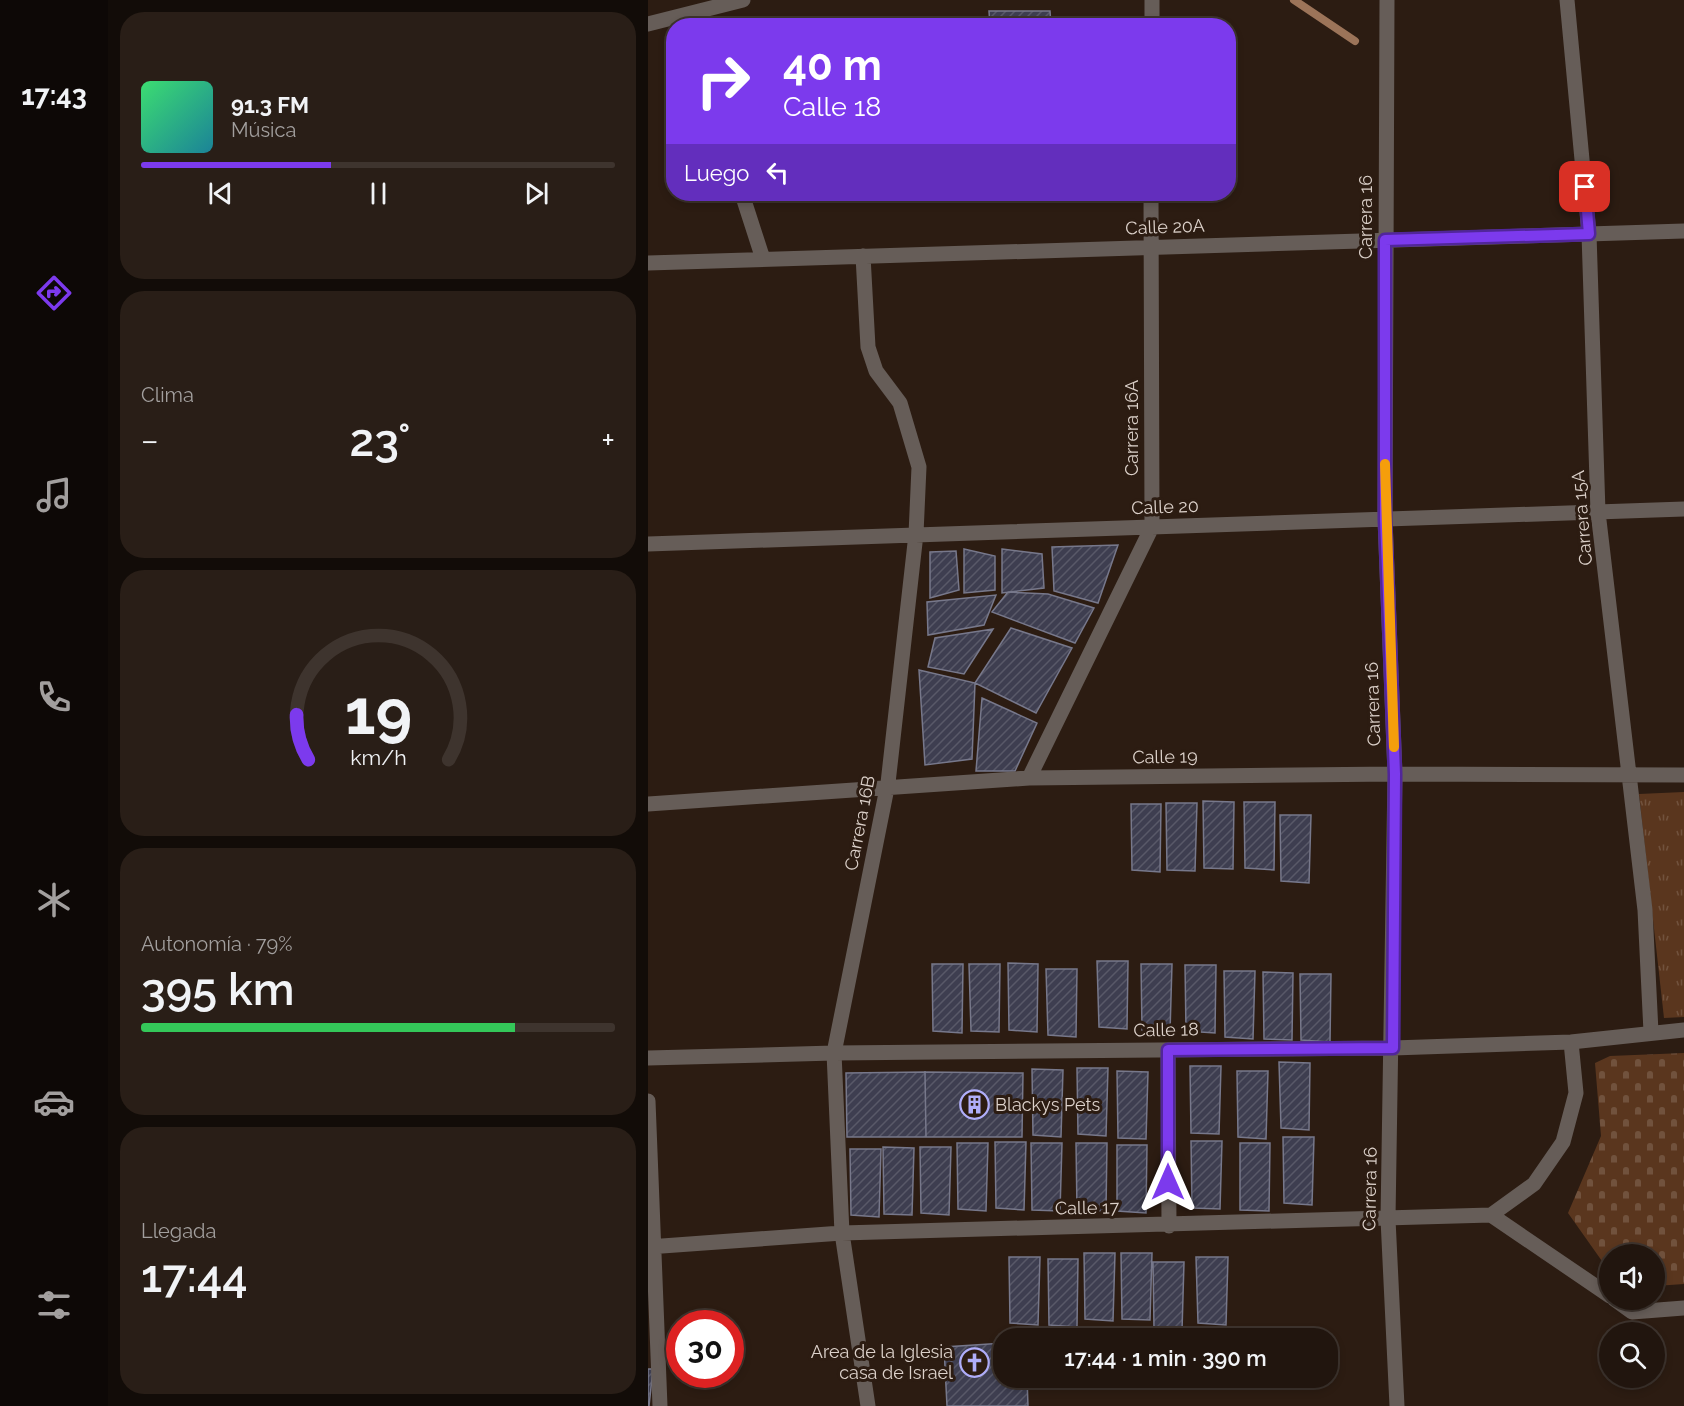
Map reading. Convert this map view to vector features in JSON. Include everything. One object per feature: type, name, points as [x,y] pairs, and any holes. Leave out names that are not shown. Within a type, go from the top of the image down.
[{"type":"street","points":[[692,18],[743,0]]},
{"type":"street","points":[[1152,0],[1152,18]]},
{"type":"street","name":"Carrera 16","points":[[1387,0],[1385,519],[1395,774],[1393,1048],[1388,1219],[1397,1406]]},
{"type":"street","name":"Carrera 15A","points":[[1567,0],[1589,234],[1598,512],[1645,910],[1651,1032]]},
{"type":"street","points":[[648,24],[666,22]]},
{"type":"street","points":[[744,201],[763,259]]},
{"type":"street","name":"Carrera 16A","points":[[1029,778],[1152,527],[1151,201]]},
{"type":"street","name":"Calle 20A","points":[[648,263],[1684,231]]},
{"type":"street","name":"Carrera 16B","points":[[863,256],[868,347],[876,371],[900,403],[919,467],[916,534],[888,789],[834,1053],[842,1233],[868,1406]]},
{"type":"street","name":"Calle 20","points":[[648,544],[1684,509]]},
{"type":"street","name":"Calle 19","points":[[648,804],[1029,778],[1395,774],[1684,775]]},
{"type":"street","name":"Calle 18","points":[[648,1058],[834,1053],[1393,1048],[1571,1042],[1684,1030]]},
{"type":"street","points":[[1571,1042],[1576,1093],[1563,1142],[1534,1184],[1491,1215],[1599,1289]]},
{"type":"street","points":[[1168,1050],[1169,1226]]},
{"type":"street","points":[[648,1101],[660,1406]]},
{"type":"street","name":"Calle 17","points":[[652,1246],[842,1233],[1169,1226],[1491,1215]]},
{"type":"street","points":[[1665,1309],[1684,1308]]},
{"type":"street","points":[[1629,1310],[1632,1312],[1658,1310]]},
{"type":"green space","points":[[1684,792],[1684,1017],[1664,1018],[1639,794]]},
{"type":"green space","points":[[1684,1053],[1684,1284],[1665,1285],[1665,1244],[1599,1244],[1599,1257],[1568,1213],[1601,1136],[1595,1063],[1610,1056]]},
{"type":"building","points":[[989,11],[1050,11],[1050,18],[989,18]]},
{"type":"building","points":[[1118,545],[1098,603],[1054,591],[1052,547]]},
{"type":"building","points":[[964,549],[995,556],[995,590],[964,593]]},
{"type":"building","points":[[1002,549],[1042,554],[1044,588],[1002,593]]},
{"type":"building","points":[[956,551],[959,590],[930,598],[930,552]]},
{"type":"building","points":[[1008,592],[1048,594],[1094,608],[1075,643],[992,612]]},
{"type":"building","points":[[996,595],[984,625],[928,635],[927,602]]},
{"type":"building","points":[[1011,628],[1072,648],[1036,713],[975,683]]},
{"type":"building","points":[[993,629],[964,674],[928,667],[935,638]]},
{"type":"building","points":[[919,670],[975,683],[972,759],[925,765]]},
{"type":"building","points":[[982,698],[1037,723],[1015,771],[976,771]]},
{"type":"building","points":[[1203,801],[1234,802],[1233,869],[1204,868]]},
{"type":"building","points":[[1244,802],[1275,802],[1274,870],[1245,868]]},
{"type":"building","points":[[1166,803],[1197,803],[1195,871],[1167,870]]},
{"type":"building","points":[[1131,804],[1161,804],[1160,872],[1132,870]]},
{"type":"building","points":[[1280,815],[1311,815],[1309,883],[1281,881]]},
{"type":"building","points":[[1097,961],[1128,961],[1127,1029],[1099,1027]]},
{"type":"building","points":[[1008,963],[1038,964],[1037,1032],[1009,1030]]},
{"type":"building","points":[[932,964],[963,964],[962,1033],[933,1031]]},
{"type":"building","points":[[969,964],[1000,964],[999,1032],[971,1031]]},
{"type":"building","points":[[1141,964],[1172,964],[1170,1032],[1142,1030]]},
{"type":"building","points":[[1185,965],[1216,965],[1215,1033],[1186,1031]]},
{"type":"building","points":[[1046,969],[1077,969],[1076,1037],[1048,1035]]},
{"type":"building","points":[[1224,971],[1255,971],[1253,1039],[1225,1037]]},
{"type":"building","points":[[1263,972],[1293,973],[1292,1040],[1264,1039]]},
{"type":"building","points":[[1300,974],[1331,974],[1330,1042],[1301,1040]]},
{"type":"building","points":[[1279,1062],[1310,1063],[1309,1130],[1281,1128]]},
{"type":"building","points":[[1190,1066],[1221,1066],[1219,1134],[1191,1133]]},
{"type":"building","points":[[1077,1068],[1108,1068],[1106,1136],[1078,1134]]},
{"type":"building","points":[[1032,1069],[1063,1070],[1061,1137],[1033,1135]]},
{"type":"building","points":[[1117,1071],[1148,1072],[1146,1139],[1118,1138]]},
{"type":"building","points":[[1237,1071],[1268,1071],[1266,1139],[1238,1137]]},
{"type":"building","points":[[925,1072],[926,1137],[847,1137],[846,1073]]},
{"type":"building","name":"Blackys Pets","points":[[925,1072],[1023,1073],[1022,1137],[926,1137]]},
{"type":"building","points":[[1283,1137],[1314,1137],[1312,1205],[1284,1203]]},
{"type":"building","points":[[1191,1141],[1222,1141],[1220,1209],[1192,1208]]},
{"type":"building","points":[[995,1142],[1026,1142],[1024,1210],[996,1208]]},
{"type":"building","points":[[957,1143],[988,1143],[986,1211],[958,1209]]},
{"type":"building","points":[[1031,1143],[1062,1143],[1060,1211],[1032,1210]]},
{"type":"building","points":[[1076,1143],[1107,1143],[1106,1211],[1077,1210]]},
{"type":"building","points":[[1240,1143],[1270,1143],[1269,1211],[1240,1210]]},
{"type":"building","points":[[1117,1145],[1147,1145],[1146,1213],[1117,1211]]},
{"type":"building","points":[[883,1147],[914,1148],[912,1215],[884,1214]]},
{"type":"building","points":[[920,1147],[951,1147],[949,1215],[921,1213]]},
{"type":"building","points":[[850,1149],[881,1149],[879,1217],[851,1215]]},
{"type":"building","points":[[1084,1253],[1115,1253],[1113,1321],[1085,1319]]},
{"type":"building","points":[[1121,1253],[1152,1253],[1150,1320],[1122,1319]]},
{"type":"building","points":[[1009,1257],[1040,1257],[1038,1325],[1010,1323]]},
{"type":"building","points":[[1196,1257],[1228,1257],[1226,1325],[1198,1323]]},
{"type":"building","points":[[1048,1259],[1078,1259],[1077,1327],[1049,1325]]},
{"type":"building","points":[[1153,1262],[1184,1262],[1182,1328],[1154,1328]]},
{"type":"building","name":"Area de la Iglesia casa de Israel","points":[[993,1344],[993,1388],[1027,1388],[1028,1406],[947,1406],[944,1347]]},
{"type":"building","points":[[648,1369],[653,1369],[649,1406],[648,1406]]},
{"type":"waterway","points":[[1294,0],[1355,41]]},
{"type":"slow traffic","points":[[1385,464],[1394,747]]},
{"type":"place","name":"Blackys Pets","points":[[974,1105]]},
{"type":"place","name":"Area de la Iglesia casa de Israel","points":[[974,1362]]},
{"type":"route","points":[[1168,1182],[1168,1050],[1393,1048],[1395,774],[1385,519],[1385,240],[1589,234],[1585,187]]}]
